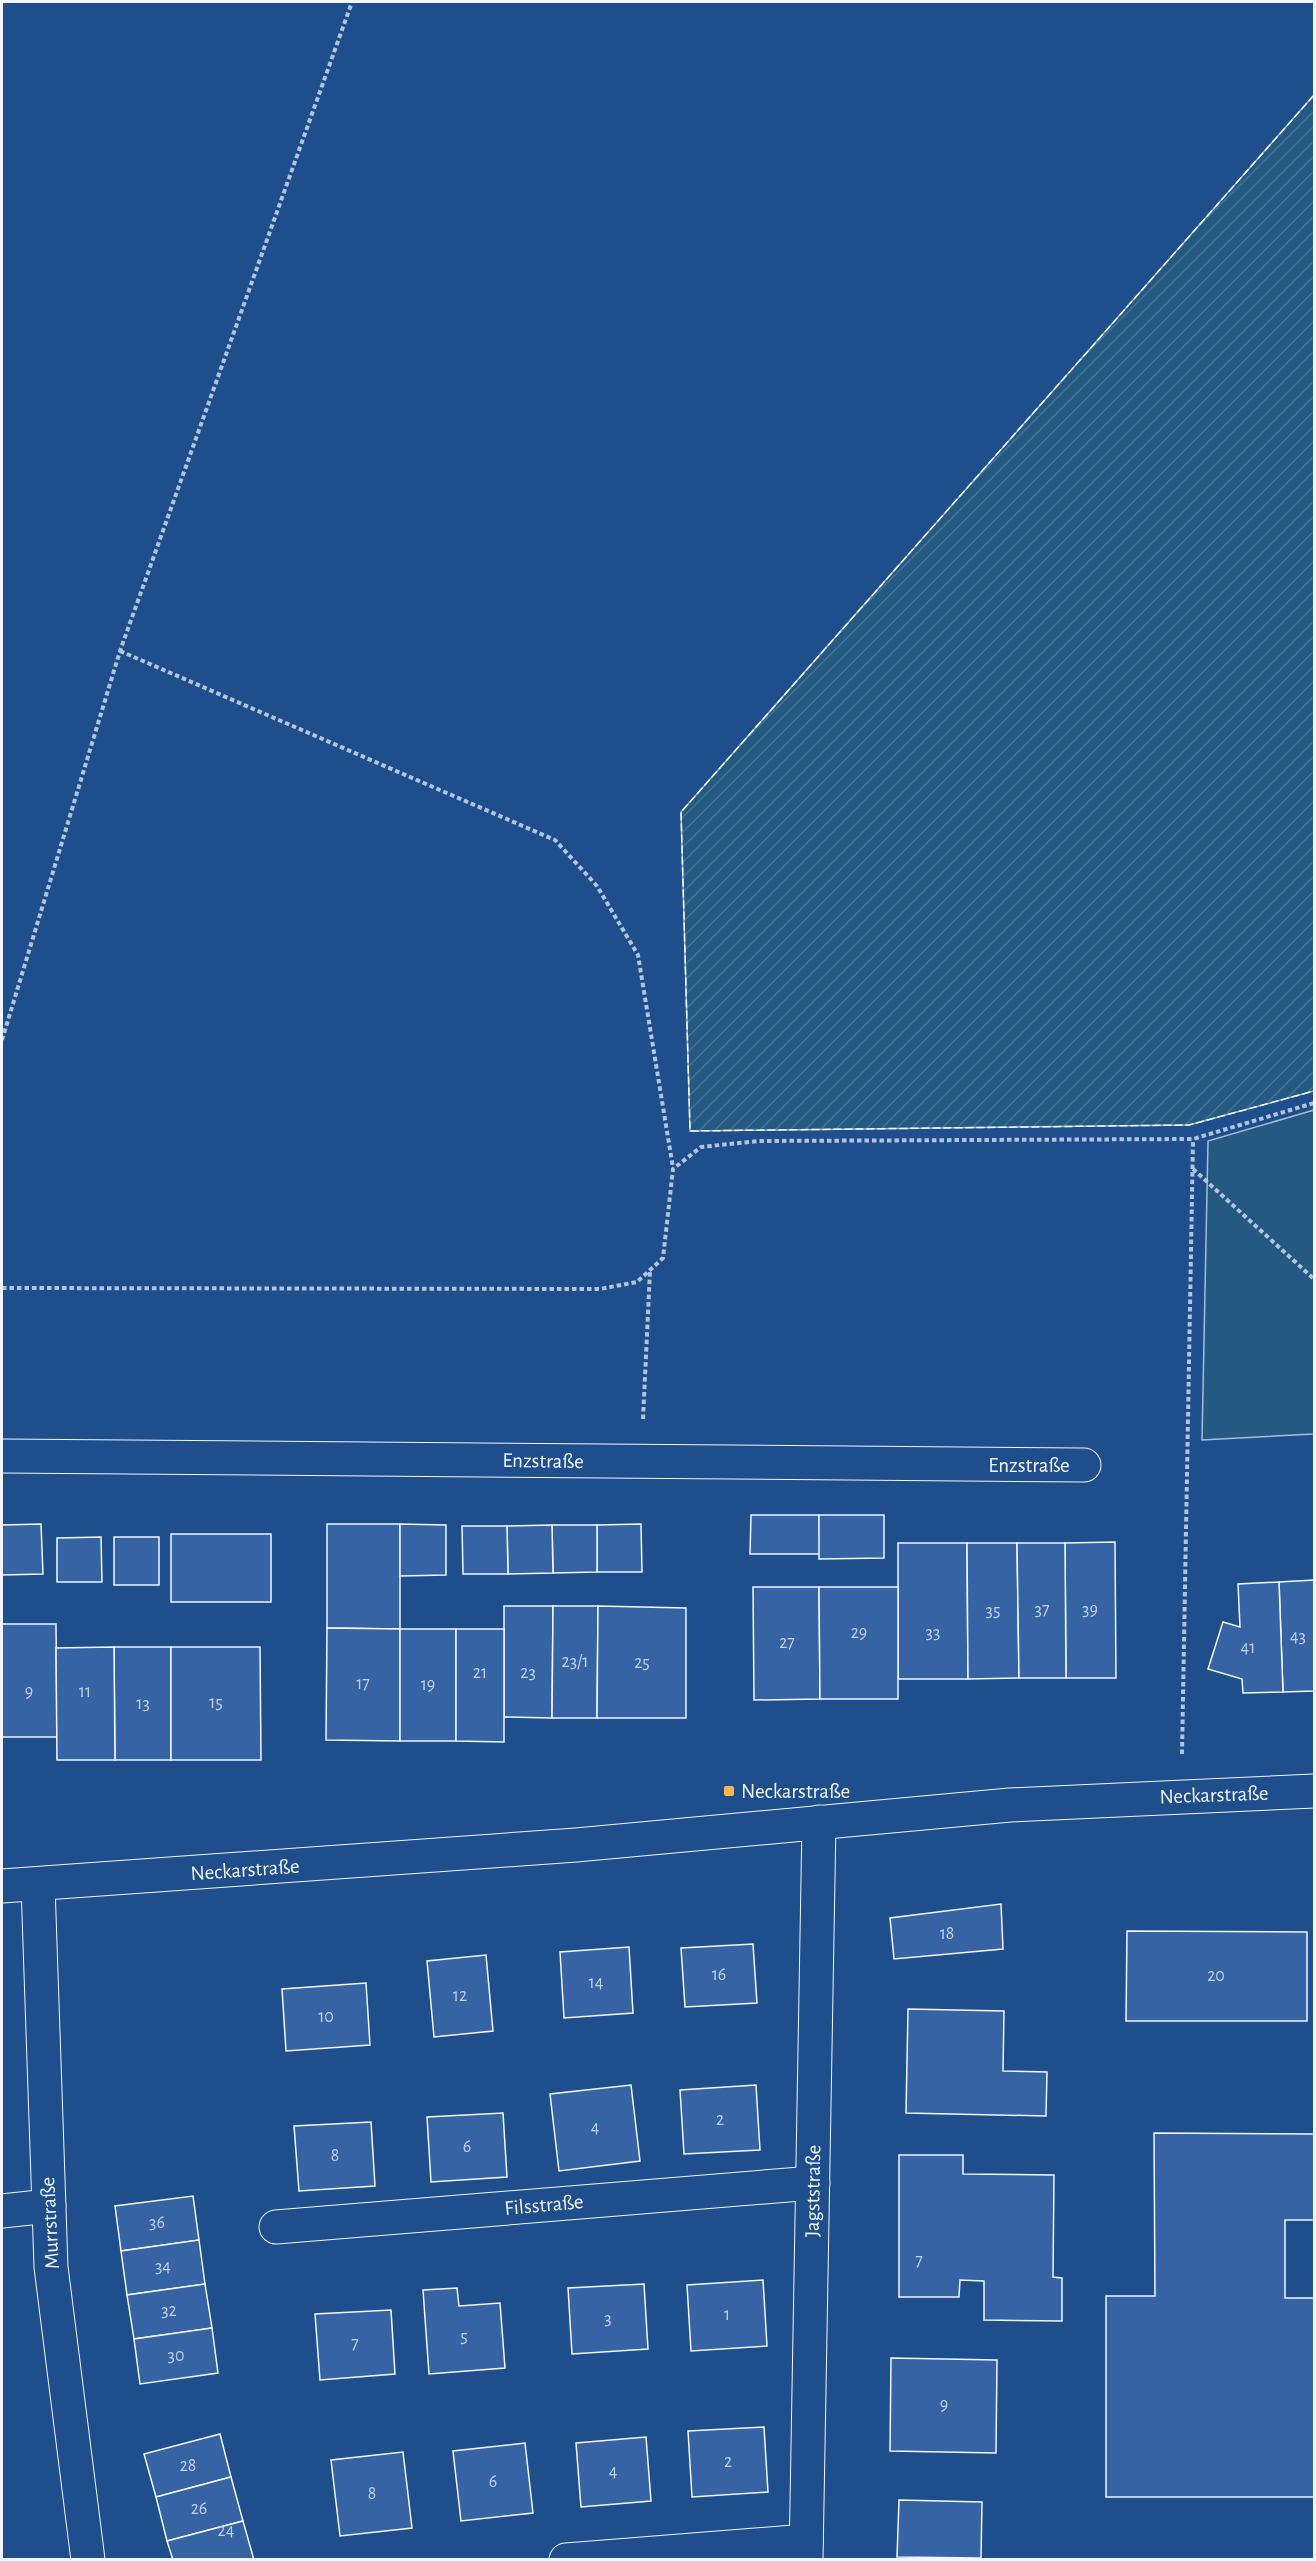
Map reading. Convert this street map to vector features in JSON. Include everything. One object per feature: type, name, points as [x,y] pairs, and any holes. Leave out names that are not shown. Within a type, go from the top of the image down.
[{"type":"street","name":"Enzstraße","points":[[2,1456],[1084,1466]]},
{"type":"street","name":"Neckarstraße","points":[[2,1886],[576,1845],[1010,1805],[1314,1791]]},
{"type":"street","name":"Jagststraße","points":[[806,2550],[819,1822]]},
{"type":"street","name":"Murrstraße","points":[[38,1885],[51,2267],[87,2559]]},
{"type":"street","name":"Filsstraße","points":[[276,2227],[813,2183]]},
{"type":"street","points":[[2,2211],[49,2206]]},
{"type":"street","points":[[566,2559],[806,2550]]},
{"type":"path","points":[[2,1040],[120,651],[352,2]]},
{"type":"path","points":[[2,1288],[600,1288],[637,1282],[663,1258],[673,1169],[638,955],[597,886],[555,840],[120,651]]},
{"type":"path","points":[[673,1169],[701,1147],[759,1141],[1193,1139],[1314,1103]]},
{"type":"path","points":[[1181,1796],[1193,1139]]},
{"type":"path","points":[[1193,1169],[1314,1279]]},
{"type":"path","points":[[642,1462],[650,1270]]},
{"type":"shaded area","points":[[1314,95],[1314,1091],[1189,1125],[690,1131],[681,812]]},
{"type":"shaded area","points":[[1314,1110],[1314,1434],[1202,1440],[1208,1141]]},
{"type":"building","points":[[751,1515],[819,1515],[820,1554],[750,1554]]},
{"type":"building","points":[[819,1515],[884,1515],[884,1558],[819,1559]]},
{"type":"building","points":[[41,1524],[43,1574],[2,1575],[2,1525]]},
{"type":"building","points":[[327,1524],[400,1524],[400,1629],[327,1628]]},
{"type":"building","points":[[400,1524],[446,1525],[446,1575],[400,1576]]},
{"type":"building","points":[[641,1524],[642,1572],[597,1572],[597,1525]]},
{"type":"building","points":[[552,1525],[597,1525],[597,1572],[553,1573]]},
{"type":"building","points":[[552,1525],[553,1573],[508,1574],[507,1526]]},
{"type":"building","points":[[462,1526],[507,1526],[508,1574],[463,1574]]},
{"type":"building","points":[[171,1534],[271,1534],[271,1602],[171,1602]]},
{"type":"building","points":[[101,1537],[102,1582],[57,1582],[57,1538]]},
{"type":"building","points":[[114,1537],[159,1537],[159,1585],[114,1585]]},
{"type":"building","points":[[1115,1542],[1116,1678],[1066,1678],[1065,1543]]},
{"type":"building","points":[[898,1543],[967,1543],[968,1679],[898,1679]]},
{"type":"building","points":[[967,1543],[1017,1543],[1019,1678],[968,1679]]},
{"type":"building","points":[[1017,1543],[1065,1543],[1066,1678],[1019,1678]]},
{"type":"building","points":[[1314,1580],[1314,1691],[1283,1692],[1279,1582]]},
{"type":"building","points":[[1279,1582],[1283,1692],[1243,1693],[1242,1679],[1208,1669],[1223,1622],[1240,1627],[1238,1584]]},
{"type":"building","points":[[753,1587],[819,1587],[820,1699],[754,1700]]},
{"type":"building","points":[[819,1587],[898,1587],[898,1699],[820,1699]]},
{"type":"building","points":[[504,1606],[553,1606],[552,1718],[504,1717]]},
{"type":"building","points":[[553,1606],[598,1606],[597,1718],[552,1718]]},
{"type":"building","points":[[598,1606],[686,1608],[686,1718],[597,1718]]},
{"type":"building","points":[[2,1624],[56,1624],[57,1737],[2,1737]]},
{"type":"building","points":[[327,1628],[400,1629],[400,1741],[326,1740]]},
{"type":"building","points":[[400,1629],[456,1629],[456,1741],[400,1741]]},
{"type":"building","points":[[456,1629],[504,1629],[504,1742],[456,1741]]},
{"type":"building","points":[[114,1647],[171,1647],[171,1760],[115,1760]]},
{"type":"building","points":[[114,1647],[115,1760],[57,1760],[56,1648]]},
{"type":"building","points":[[171,1647],[260,1647],[261,1760],[171,1760]]},
{"type":"building","points":[[1001,1904],[1003,1949],[894,1959],[890,1918]]},
{"type":"building","points":[[1127,1931],[1307,1932],[1307,2021],[1126,2021]]},
{"type":"building","points":[[753,1944],[757,2003],[685,2007],[681,1948]]},
{"type":"building","points":[[629,1947],[633,2013],[564,2018],[560,1952]]},
{"type":"building","points":[[486,1955],[493,2031],[434,2037],[427,1961]]},
{"type":"building","points":[[366,1983],[370,2045],[286,2051],[282,1989]]},
{"type":"building","points":[[908,2009],[1004,2011],[1003,2071],[1047,2072],[1046,2116],[906,2113]]},
{"type":"building","points":[[631,2085],[640,2161],[559,2171],[550,2094]]},
{"type":"building","points":[[756,2085],[760,2150],[684,2154],[680,2090]]},
{"type":"building","points":[[503,2113],[507,2177],[431,2182],[427,2117]]},
{"type":"building","points":[[371,2122],[375,2186],[299,2191],[294,2126]]},
{"type":"building","points":[[1154,2133],[1314,2134],[1314,2220],[1285,2220],[1285,2298],[1314,2298],[1314,2497],[1106,2497],[1106,2296],[1155,2296]]},
{"type":"building","points":[[899,2155],[963,2155],[963,2174],[1054,2175],[1053,2277],[1062,2278],[1062,2321],[984,2320],[984,2281],[960,2280],[959,2297],[899,2297]]},
{"type":"building","points":[[193,2196],[199,2240],[121,2251],[115,2206]]},
{"type":"building","points":[[199,2240],[205,2284],[127,2295],[121,2251]]},
{"type":"building","points":[[763,2280],[767,2346],[691,2351],[687,2285]]},
{"type":"building","points":[[205,2284],[212,2328],[134,2339],[127,2295]]},
{"type":"building","points":[[644,2284],[648,2349],[572,2354],[568,2288]]},
{"type":"building","points":[[457,2288],[459,2306],[500,2303],[505,2368],[429,2374],[423,2290]]},
{"type":"building","points":[[391,2310],[395,2374],[320,2380],[315,2314]]},
{"type":"building","points":[[212,2328],[218,2373],[140,2384],[134,2339]]},
{"type":"building","points":[[891,2358],[997,2360],[996,2453],[890,2451]]},
{"type":"building","points":[[764,2427],[768,2492],[692,2497],[688,2431]]},
{"type":"building","points":[[220,2434],[231,2477],[156,2497],[144,2454]]},
{"type":"building","points":[[646,2437],[651,2501],[581,2507],[576,2443]]},
{"type":"building","points":[[525,2443],[533,2513],[461,2521],[453,2451]]},
{"type":"building","points":[[403,2452],[412,2528],[340,2536],[331,2460]]},
{"type":"building","points":[[231,2477],[243,2521],[167,2541],[156,2497]]},
{"type":"building","points":[[899,2500],[982,2502],[981,2558],[897,2557]]},
{"type":"building","points":[[243,2521],[254,2560],[173,2560],[167,2541]]},
{"type":"fence","points":[[1314,95],[681,812],[690,1131],[1189,1125],[1314,1091]]},
{"type":"place","name":"Neckarstraße","points":[[729,1791]]}]
